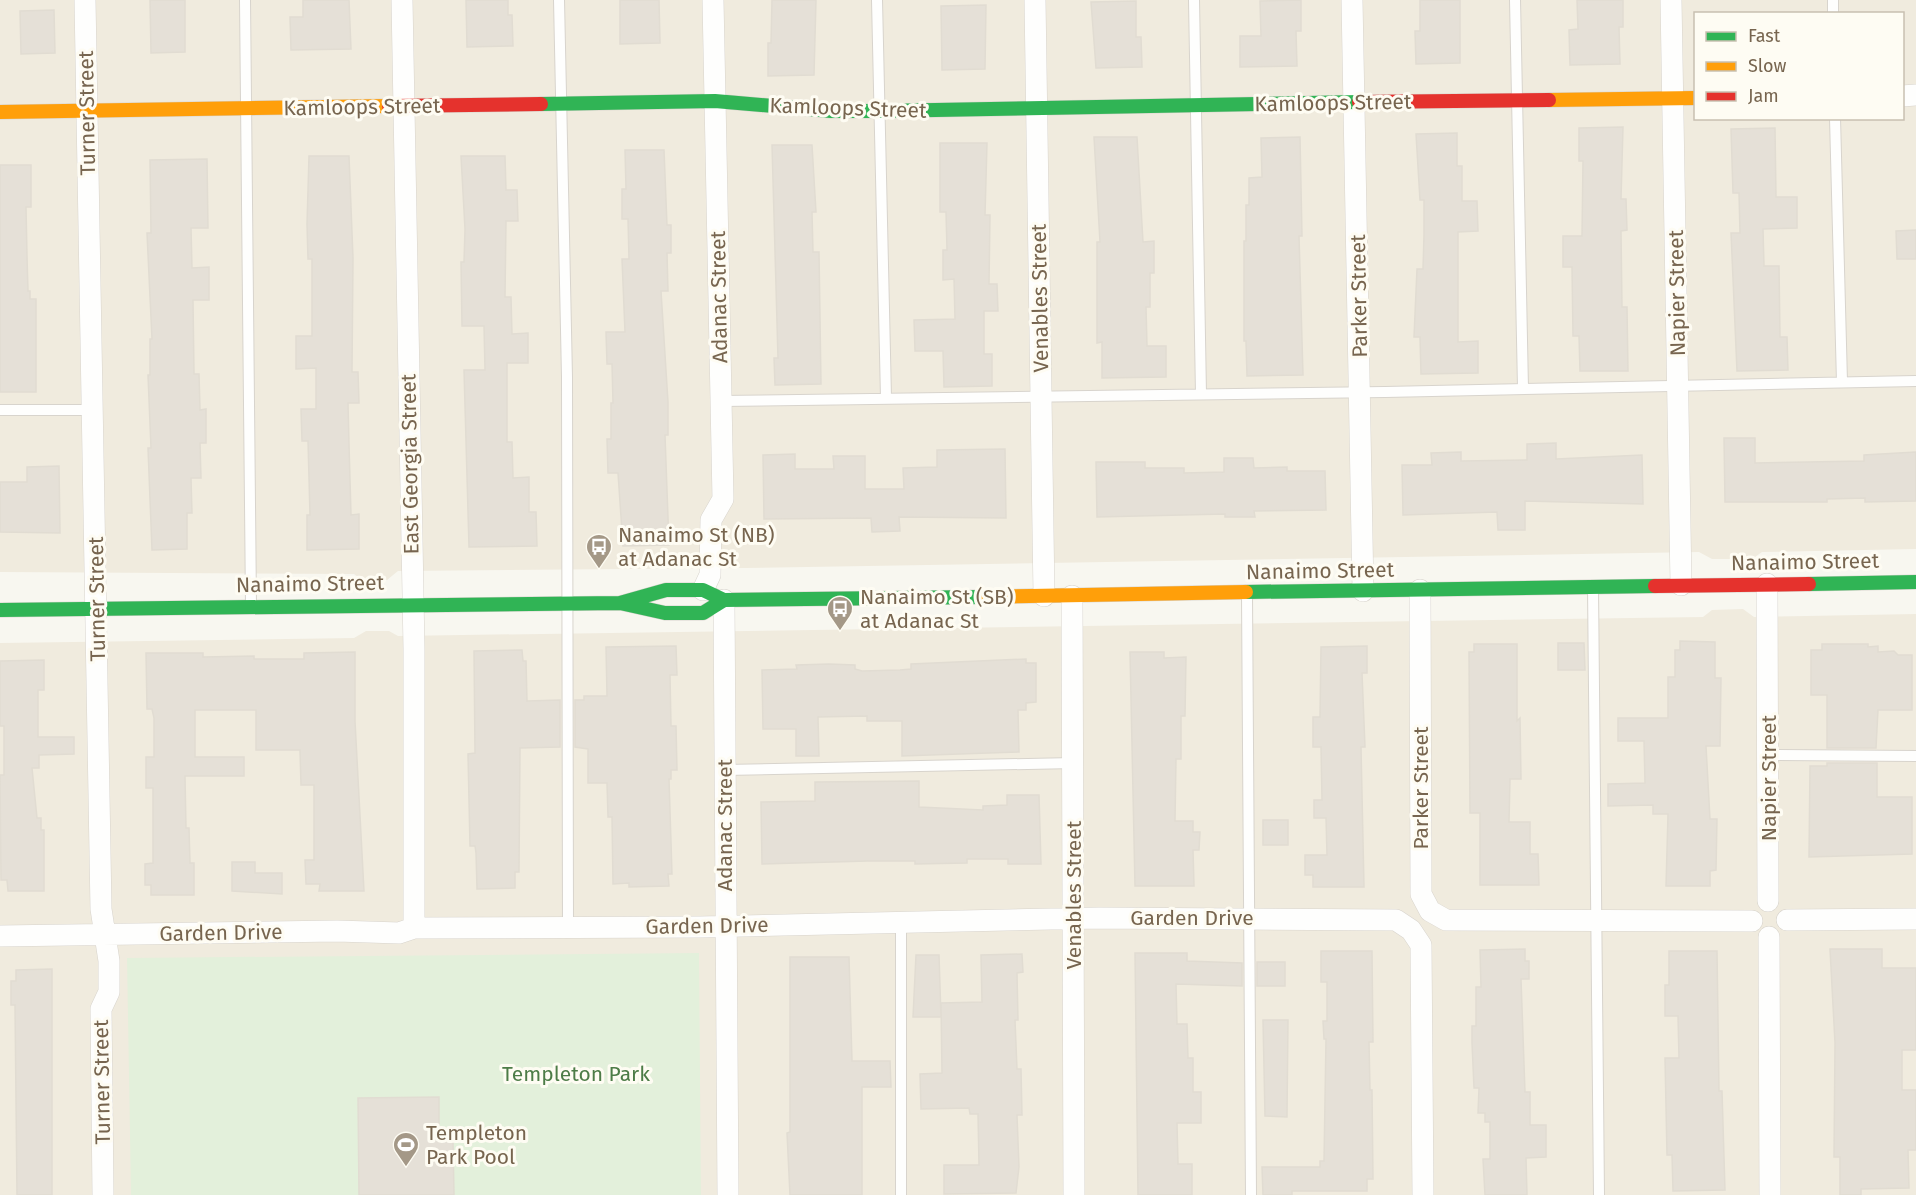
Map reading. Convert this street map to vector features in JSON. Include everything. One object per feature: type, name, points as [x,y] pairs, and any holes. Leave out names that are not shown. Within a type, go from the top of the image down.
[{"type":"main road","name":"Kamloops Street","points":[[0,112],[715,102],[831,111],[1037,110],[1354,102],[1694,99]]},
{"type":"main road","name":"Nanaimo Street","points":[[620,603],[666,590],[703,590],[724,600],[1916,582]]},
{"type":"main road","name":"Nanaimo Street","points":[[0,610],[251,605],[620,603],[665,613],[703,613],[724,600]]},
{"type":"street","name":"Turner Street","points":[[85,0],[101,909],[109,992],[101,1009],[103,1195]]},
{"type":"street","name":"East Georgia Street","points":[[402,0],[413,604],[414,928]]},
{"type":"street","name":"Adanac Street","points":[[703,590],[710,575],[711,520],[723,499],[713,0]]},
{"type":"street","name":"Venables Street","points":[[1035,0],[1044,596]]},
{"type":"street","name":"Parker Street","points":[[1352,0],[1363,591]]},
{"type":"street","name":"Napier Street","points":[[1671,0],[1680,386],[1681,585]]},
{"type":"street","name":"Napier Street","points":[[1767,584],[1768,901]]},
{"type":"street","name":"Parker Street","points":[[1420,590],[1420,894],[1430,911],[1446,920],[1595,921]]},
{"type":"street","name":"Venables Street","points":[[1072,596],[1074,1195]]},
{"type":"street","name":"Adanac Street","points":[[724,600],[728,1195]]},
{"type":"street","points":[[1768,901],[1782,907],[1787,920],[1782,932],[1769,937],[1758,932],[1752,921],[1756,908],[1768,901]]},
{"type":"street","name":"Garden Drive","points":[[0,936],[337,931],[399,933],[414,928],[726,927],[1074,919],[1396,920],[1411,930],[1421,945],[1423,1195]]},
{"type":"street","points":[[1787,920],[1916,919]]},
{"type":"street","points":[[1595,921],[1752,921]]},
{"type":"street","points":[[1769,937],[1770,1195]]},
{"type":"lane","points":[[245,0],[251,605]]},
{"type":"lane","points":[[559,0],[567,377],[568,926]]},
{"type":"lane","points":[[877,0],[886,398]]},
{"type":"lane","points":[[1194,0],[1201,394]]},
{"type":"lane","points":[[1515,0],[1523,388]]},
{"type":"lane","points":[[1835,120],[1842,382]]},
{"type":"lane","points":[[722,401],[1916,381]]},
{"type":"lane","points":[[0,410],[93,410]]},
{"type":"lane","points":[[1593,587],[1599,1195]]},
{"type":"lane","points":[[1247,592],[1251,1195]]},
{"type":"lane","points":[[1769,755],[1916,756]]},
{"type":"lane","points":[[725,770],[1074,763]]},
{"type":"lane","points":[[901,922],[901,1195]]},
{"type":"shaded area","points":[[0,0],[1916,0],[1916,549],[1762,552],[1752,559],[1712,559],[1699,552],[745,568],[398,571],[387,580],[362,580],[354,574],[0,572]]},
{"type":"shaded area","points":[[1743,609],[1754,617],[1916,614],[1916,1195],[0,1195],[0,643],[354,638],[366,631],[389,631],[398,636],[1703,617],[1712,610]]},
{"type":"green space","name":"Templeton Park","points":[[699,953],[701,1195],[131,1195],[127,958]]},
{"type":"building","points":[[150,0],[185,0],[185,52],[151,53]]},
{"type":"building","points":[[303,0],[349,0],[351,49],[291,50],[290,17],[303,17]]},
{"type":"building","points":[[466,0],[508,0],[508,15],[512,15],[513,46],[467,47]]},
{"type":"building","points":[[620,0],[659,0],[660,43],[620,44]]},
{"type":"building","points":[[772,0],[816,0],[814,75],[768,76]]},
{"type":"building","points":[[1301,0],[1301,31],[1296,31],[1297,66],[1240,67],[1240,36],[1261,36],[1260,1]]},
{"type":"building","points":[[1420,0],[1460,0],[1460,63],[1416,64],[1415,31],[1420,31]]},
{"type":"building","points":[[1577,0],[1623,0],[1623,27],[1619,27],[1620,64],[1570,65],[1569,30],[1578,29]]},
{"type":"building","points":[[1136,1],[1136,37],[1141,37],[1142,67],[1096,68],[1091,2]]},
{"type":"building","points":[[986,5],[985,69],[942,70],[941,6]]},
{"type":"building","points":[[54,10],[55,53],[21,54],[20,11]]},
{"type":"building","points":[[1623,127],[1621,199],[1626,199],[1627,230],[1621,231],[1622,307],[1627,307],[1628,371],[1580,371],[1579,336],[1573,336],[1572,267],[1563,267],[1563,236],[1582,236],[1583,161],[1579,161],[1579,128]]},
{"type":"building","points":[[1775,128],[1776,197],[1797,197],[1797,228],[1763,229],[1764,266],[1779,266],[1780,337],[1787,337],[1788,370],[1737,371],[1731,233],[1740,233],[1739,193],[1733,193],[1731,129]]},
{"type":"building","points":[[1457,133],[1457,166],[1462,166],[1462,201],[1477,201],[1478,231],[1458,232],[1458,342],[1478,341],[1478,373],[1421,374],[1420,337],[1414,337],[1417,269],[1423,269],[1424,200],[1420,200],[1416,134]]},
{"type":"building","points":[[1094,137],[1137,137],[1143,242],[1154,241],[1154,273],[1150,273],[1150,307],[1146,307],[1147,346],[1166,346],[1166,377],[1102,378],[1102,342],[1097,343],[1097,242],[1100,242]]},
{"type":"building","points":[[1300,137],[1302,236],[1299,236],[1303,375],[1247,376],[1246,341],[1244,341],[1244,241],[1246,241],[1246,205],[1249,205],[1249,178],[1262,177],[1261,138]]},
{"type":"building","points":[[940,143],[987,143],[985,215],[990,215],[989,284],[997,284],[998,311],[984,311],[984,354],[992,354],[992,386],[944,387],[943,351],[915,351],[914,320],[955,319],[954,279],[943,280],[943,250],[947,250],[946,212],[940,212]]},
{"type":"building","points":[[772,145],[812,145],[816,212],[812,212],[813,252],[819,252],[821,384],[775,385],[774,358],[778,358]]},
{"type":"building","points":[[625,150],[664,150],[667,225],[671,225],[671,253],[667,253],[668,291],[661,291],[668,402],[668,435],[665,435],[669,545],[623,546],[618,473],[608,473],[607,439],[611,439],[611,403],[613,403],[612,364],[607,364],[606,332],[625,332],[622,259],[629,259],[628,219],[622,219],[622,189],[626,189]]},
{"type":"building","points":[[309,156],[349,156],[353,258],[352,372],[358,372],[359,403],[348,403],[349,444],[351,515],[359,514],[359,549],[307,550],[307,515],[310,515],[308,441],[302,441],[301,409],[316,409],[316,368],[296,369],[296,336],[312,336],[312,259],[308,259],[307,224]]},
{"type":"building","points":[[461,156],[505,156],[506,190],[517,190],[518,221],[506,221],[505,297],[511,297],[512,334],[528,333],[528,363],[507,363],[507,442],[512,442],[513,478],[529,477],[529,512],[536,512],[537,546],[469,547],[464,370],[485,370],[484,326],[462,326],[461,262],[464,262],[465,229]]},
{"type":"building","points":[[207,159],[208,228],[191,228],[192,268],[209,267],[209,300],[193,300],[194,374],[199,374],[200,410],[206,409],[206,443],[200,443],[201,478],[191,478],[192,513],[187,513],[187,549],[152,550],[148,448],[151,448],[148,375],[150,375],[150,339],[152,339],[147,233],[151,233],[150,160]]},
{"type":"building","points":[[0,165],[31,165],[31,207],[26,207],[27,256],[28,291],[30,291],[30,299],[36,299],[36,392],[0,392]]},
{"type":"building","points":[[1916,230],[1916,259],[1897,259],[1896,231]]},
{"type":"building","points":[[1724,438],[1755,438],[1755,463],[1864,461],[1864,455],[1916,452],[1916,501],[1865,502],[1865,498],[1827,499],[1827,502],[1725,502]]},
{"type":"building","points":[[1556,443],[1556,459],[1642,455],[1643,504],[1525,501],[1525,530],[1498,530],[1497,512],[1403,515],[1402,465],[1432,465],[1431,453],[1461,452],[1461,461],[1527,460],[1527,444]]},
{"type":"building","points":[[1005,449],[1006,518],[899,517],[900,531],[872,532],[871,518],[764,519],[763,455],[795,454],[795,469],[834,469],[833,456],[865,456],[865,489],[904,489],[903,468],[937,467],[937,450]]},
{"type":"building","points":[[1224,458],[1253,458],[1254,468],[1287,467],[1287,471],[1325,471],[1326,510],[1254,511],[1255,517],[1225,517],[1225,514],[1097,517],[1096,462],[1145,462],[1145,468],[1184,468],[1184,473],[1224,472]]},
{"type":"building","points":[[59,466],[60,533],[0,532],[0,482],[27,482],[27,467]]},
{"type":"building","points":[[1680,641],[1715,642],[1715,678],[1721,678],[1720,746],[1706,746],[1710,819],[1717,819],[1716,870],[1710,871],[1710,886],[1666,886],[1668,814],[1653,814],[1653,805],[1608,806],[1608,784],[1645,783],[1644,741],[1618,741],[1618,718],[1668,718],[1668,677],[1675,677],[1675,650],[1680,650]]},
{"type":"building","points":[[1558,643],[1584,643],[1585,670],[1558,670]]},
{"type":"building","points":[[1474,644],[1517,644],[1517,721],[1520,718],[1521,779],[1510,779],[1509,822],[1530,822],[1530,854],[1538,854],[1539,885],[1480,885],[1480,813],[1470,813],[1469,652],[1474,652]]},
{"type":"building","points":[[1822,644],[1868,644],[1868,647],[1878,646],[1878,652],[1894,651],[1898,655],[1912,655],[1912,710],[1878,710],[1876,748],[1827,748],[1827,695],[1811,695],[1811,650],[1822,650]]},
{"type":"building","points":[[676,646],[677,675],[670,675],[671,726],[676,726],[677,770],[671,770],[671,779],[669,779],[672,874],[668,874],[669,886],[629,887],[629,883],[613,884],[612,817],[608,817],[607,783],[588,783],[588,749],[575,747],[575,700],[584,700],[584,696],[607,696],[606,647]]},
{"type":"building","points":[[1367,646],[1367,673],[1362,673],[1365,747],[1361,747],[1364,887],[1313,887],[1313,875],[1305,875],[1305,855],[1327,855],[1326,818],[1314,818],[1314,800],[1322,800],[1321,747],[1313,747],[1313,717],[1320,717],[1321,647]]},
{"type":"building","points":[[522,650],[523,661],[526,661],[527,701],[560,700],[560,747],[520,748],[519,872],[515,872],[515,888],[477,889],[475,846],[470,846],[468,754],[475,753],[474,651]]},
{"type":"building","points":[[355,652],[355,721],[364,891],[319,891],[320,884],[306,884],[305,860],[314,860],[314,785],[301,785],[300,750],[256,750],[256,710],[195,710],[195,757],[244,757],[244,776],[185,776],[186,828],[189,828],[190,863],[194,863],[194,895],[151,895],[151,885],[145,885],[145,864],[153,863],[153,788],[146,788],[146,757],[154,757],[154,718],[152,709],[147,709],[146,653],[203,653],[203,657],[254,656],[254,659],[304,659],[304,653]]},
{"type":"building","points":[[1130,652],[1164,652],[1164,658],[1186,657],[1185,716],[1181,716],[1181,759],[1176,759],[1175,821],[1193,821],[1193,832],[1200,832],[1199,850],[1193,850],[1194,886],[1135,886]]},
{"type":"building","points":[[1026,659],[1026,663],[1036,663],[1036,702],[1026,703],[1026,710],[1018,710],[1019,752],[902,756],[902,721],[867,721],[867,716],[818,717],[819,756],[796,756],[796,729],[763,729],[762,670],[797,669],[796,665],[829,664],[855,665],[855,669],[862,671],[900,670],[911,669],[911,664]]},
{"type":"building","points":[[44,660],[44,690],[38,690],[38,737],[74,737],[74,754],[39,755],[39,768],[32,768],[37,818],[41,818],[41,830],[44,830],[44,891],[8,891],[7,880],[1,880],[0,775],[4,775],[4,726],[0,726],[0,661]]},
{"type":"building","points":[[1827,763],[1877,763],[1877,797],[1912,797],[1912,854],[1809,857],[1810,766],[1827,766]]},
{"type":"building","points":[[919,781],[919,807],[983,810],[983,806],[1007,805],[1007,795],[1039,795],[1041,864],[1008,864],[1008,859],[967,859],[967,863],[915,864],[915,861],[868,861],[762,864],[761,802],[815,801],[815,782]]},
{"type":"building","points":[[1263,820],[1288,820],[1288,845],[1263,845]]},
{"type":"building","points":[[232,862],[255,862],[255,873],[282,873],[282,894],[232,891]]},
{"type":"building","points":[[1525,949],[1525,961],[1529,961],[1529,979],[1521,979],[1525,1092],[1530,1092],[1530,1125],[1546,1125],[1546,1157],[1526,1158],[1527,1195],[1485,1195],[1483,1159],[1490,1159],[1490,1122],[1485,1122],[1485,1113],[1478,1113],[1479,1088],[1474,1088],[1472,1043],[1472,1026],[1476,1026],[1476,987],[1481,987],[1480,950]]},
{"type":"building","points":[[1830,949],[1882,949],[1882,968],[1916,968],[1916,1050],[1902,1050],[1902,1090],[1916,1090],[1916,1150],[1908,1150],[1909,1188],[1861,1189],[1861,1195],[1840,1195],[1840,1157],[1834,1157],[1835,1043]]},
{"type":"building","points":[[1321,951],[1372,951],[1373,1042],[1369,1042],[1373,1179],[1367,1179],[1367,1191],[1292,1191],[1292,1195],[1263,1195],[1262,1167],[1320,1167],[1320,1161],[1324,1161],[1326,1039],[1324,1039],[1323,1021],[1327,1021],[1327,982],[1321,982]]},
{"type":"building","points":[[1669,951],[1717,951],[1719,1091],[1722,1091],[1725,1190],[1673,1191],[1672,1155],[1667,1155],[1665,1058],[1679,1058],[1678,1016],[1665,1016],[1665,985],[1669,985]]},
{"type":"building","points":[[1135,953],[1187,953],[1187,961],[1242,963],[1242,986],[1176,984],[1177,1024],[1187,1024],[1188,1058],[1193,1058],[1193,1092],[1201,1092],[1201,1123],[1177,1123],[1178,1164],[1192,1164],[1192,1195],[1138,1195]]},
{"type":"building","points":[[1022,954],[1023,972],[1017,973],[1018,1020],[1015,1020],[1017,1069],[1021,1069],[1022,1115],[1017,1115],[1019,1167],[1016,1193],[944,1194],[944,1165],[979,1165],[978,1114],[970,1114],[969,1108],[921,1109],[920,1074],[942,1073],[941,1003],[982,1002],[981,955]]},
{"type":"building","points":[[916,955],[939,955],[941,1017],[913,1017]]},
{"type":"building","points":[[790,957],[849,957],[852,1061],[890,1061],[891,1087],[862,1087],[862,1195],[790,1195],[787,1133],[790,1132]]},
{"type":"building","points":[[1257,962],[1285,962],[1285,986],[1257,986]]},
{"type":"building","points":[[52,969],[52,1195],[17,1195],[15,1005],[11,1005],[11,981],[16,981],[16,970]]},
{"type":"building","points":[[1263,1020],[1288,1020],[1287,1117],[1265,1116]]},
{"type":"building","name":"Templeton Park Pool","points":[[439,1097],[439,1141],[453,1141],[454,1195],[359,1195],[358,1098]]},
{"type":"traffic: fast","points":[[541,104],[715,101],[831,111],[880,111],[1359,102]]},
{"type":"traffic: fast","points":[[1809,584],[1916,582]]},
{"type":"traffic: fast","points":[[1246,592],[1655,586]]},
{"type":"traffic: fast","points":[[620,603],[666,590],[703,590],[724,600],[981,597]]},
{"type":"traffic: fast","points":[[0,610],[620,603],[665,613],[703,613],[724,600]]},
{"type":"traffic: slow","points":[[1549,100],[1694,98]]},
{"type":"traffic: slow","points":[[0,112],[389,106]]},
{"type":"traffic: slow","points":[[981,597],[1246,592]]},
{"type":"traffic: jam","points":[[1359,102],[1549,100]]},
{"type":"traffic: jam","points":[[389,106],[541,104]]},
{"type":"traffic: jam","points":[[1655,586],[1809,584]]},
{"type":"place","name":"Nanaimo St (NB) at Adanac St","points":[[599,570]]},
{"type":"place","name":"Nanaimo St (SB) at Adanac St","points":[[840,632]]},
{"type":"place","name":"Templeton Park Pool","points":[[406,1168]]}]
